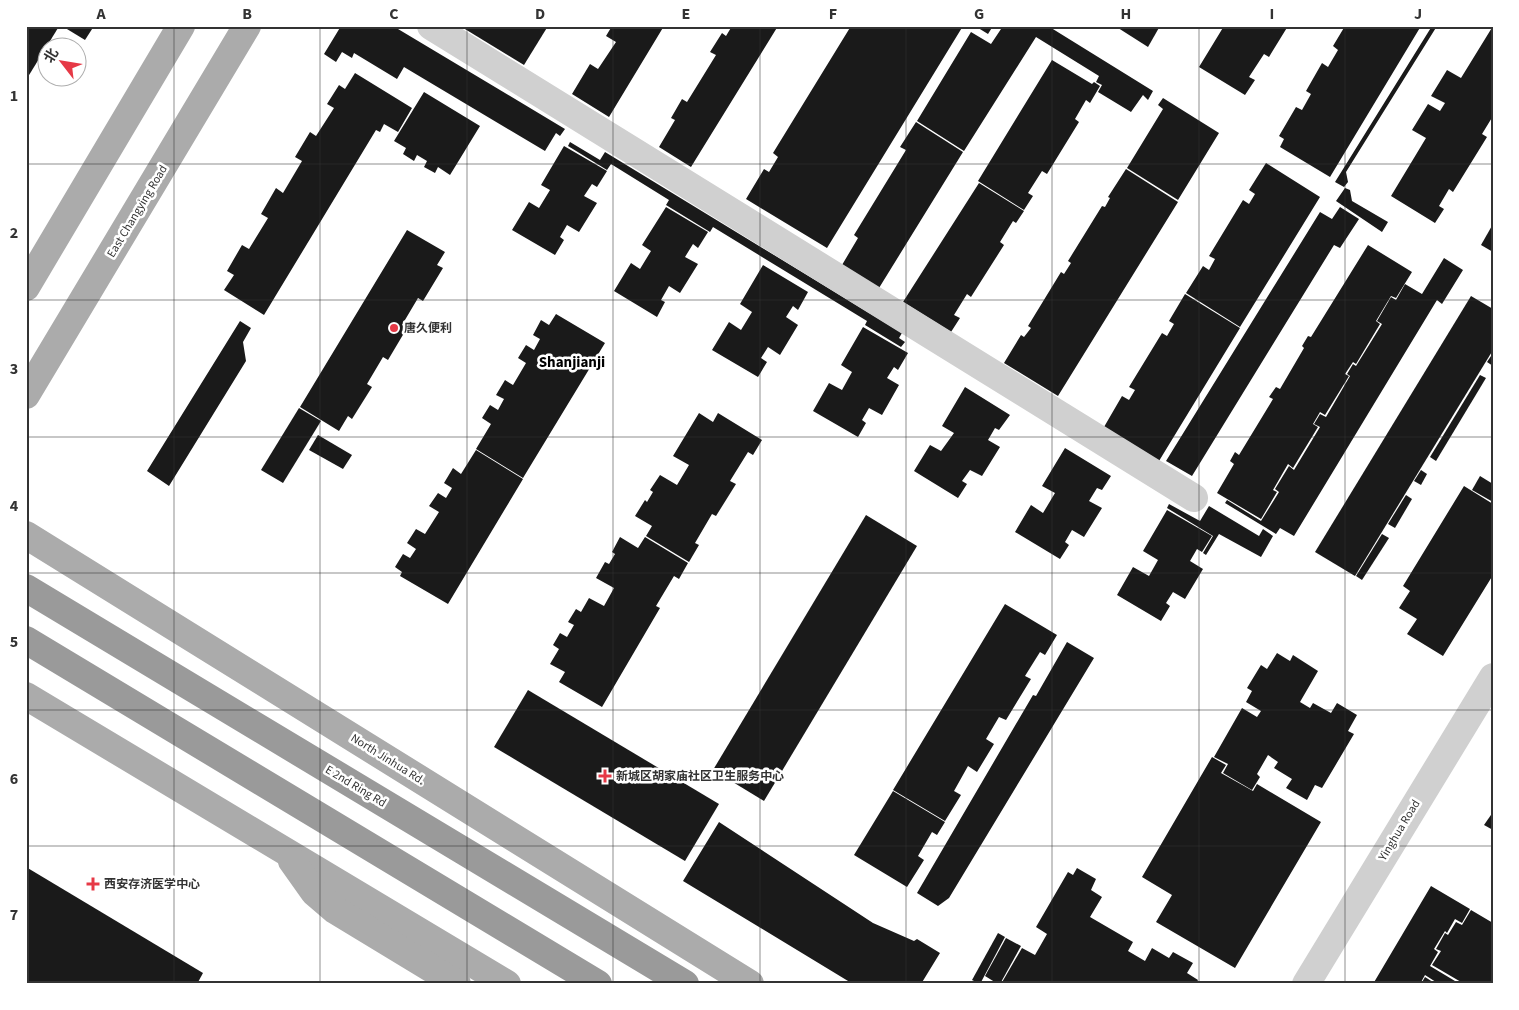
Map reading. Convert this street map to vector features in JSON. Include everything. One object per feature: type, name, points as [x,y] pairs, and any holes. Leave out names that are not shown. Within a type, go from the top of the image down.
[{"type":"highway","name":"E 2nd Ring Rd","points":[[26,588],[685,984]]},
{"type":"highway","points":[[26,640],[598,984]]},
{"type":"main road","points":[[26,286],[181,26]]},
{"type":"main road","name":"East Changying Road","points":[[26,395],[247,26]]},
{"type":"main road","name":"North Jinhua Rd.","points":[[26,535],[750,984]]},
{"type":"main road","points":[[26,696],[507,984]]},
{"type":"main road","points":[[263,838],[291,860],[314,892],[335,910],[456,984]]},
{"type":"street","points":[[431,26],[1194,498]]},
{"type":"street","name":"Yinghua Road","points":[[1306,984],[1493,677]]},
{"type":"building","points":[[26,26],[54,26],[58,28],[52,38],[38,38],[38,60],[26,80]]},
{"type":"building","points":[[62,26],[94,26],[86,38],[82,38]]},
{"type":"building","points":[[341,26],[393,26],[565,129],[560,136],[556,133],[545,151],[404,67],[397,79],[354,53],[352,58],[342,52],[336,62],[324,54]]},
{"type":"building","points":[[460,26],[548,26],[524,65]]},
{"type":"building","points":[[612,26],[664,26],[609,117],[572,94],[590,64],[598,69],[616,42],[606,36]]},
{"type":"building","points":[[732,26],[778,26],[691,167],[659,147],[675,120],[671,118],[682,99],[687,102],[716,55],[710,52],[722,33],[726,36]]},
{"type":"building","points":[[851,26],[963,26],[827,248],[746,199],[764,169],[769,172],[778,157],[773,153]]},
{"type":"building","points":[[975,26],[993,26],[988,34]]},
{"type":"building","points":[[1003,26],[1048,26],[1153,91],[1148,100],[1143,95],[1131,112],[1098,92],[1102,85],[1096,82],[1099,76],[1036,37],[964,151],[917,121],[971,32],[991,44]]},
{"type":"building","points":[[1115,26],[1160,26],[1148,47]]},
{"type":"building","points":[[1224,26],[1288,26],[1269,57],[1264,54],[1249,77],[1255,80],[1245,95],[1199,67]]},
{"type":"building","points":[[1345,26],[1421,26],[1330,177],[1280,147],[1284,139],[1279,136],[1296,107],[1302,110],[1311,94],[1306,91],[1322,63],[1328,67],[1338,50],[1333,46]]},
{"type":"building","points":[[1432,26],[1437,26],[1346,172],[1348,182],[1344,187],[1335,182]]},
{"type":"building","points":[[1493,26],[1493,116],[1482,134],[1487,137],[1453,192],[1449,189],[1439,206],[1444,209],[1435,223],[1391,196],[1426,138],[1412,130],[1428,104],[1440,111],[1445,103],[1431,96],[1447,70],[1461,78]]},
{"type":"building","points":[[1052,60],[1092,84],[1094,82],[1100,86],[1090,103],[1086,100],[1075,119],[1079,122],[1047,174],[1042,171],[1028,193],[1033,196],[1024,210],[978,181]]},
{"type":"building","points":[[355,73],[412,108],[398,132],[384,124],[380,132],[376,130],[264,315],[224,290],[234,275],[227,271],[242,245],[249,249],[268,218],[261,214],[276,188],[283,193],[302,161],[295,157],[310,132],[316,136],[334,108],[327,104],[339,85],[345,89]]},
{"type":"building","points":[[424,92],[480,126],[450,175],[438,167],[435,173],[424,167],[427,161],[417,155],[414,161],[403,154],[406,148],[394,141]]},
{"type":"building","points":[[1163,98],[1219,133],[1178,200],[1127,168],[1163,109],[1158,105]]},
{"type":"building","points":[[916,122],[963,152],[879,288],[842,265],[858,238],[854,235],[906,150],[900,147]]},
{"type":"building","points":[[570,142],[600,160],[605,152],[902,333],[899,338],[905,342],[901,347],[865,325],[867,321],[713,227],[710,232],[666,205],[669,200],[611,164],[607,170],[568,146]]},
{"type":"building","points":[[564,146],[607,171],[597,187],[592,184],[584,196],[597,203],[579,232],[567,225],[560,237],[564,240],[555,255],[512,230],[529,202],[539,208],[550,190],[541,185]]},
{"type":"building","points":[[1266,163],[1320,197],[1240,327],[1186,293],[1203,266],[1209,270],[1215,259],[1209,256],[1243,200],[1249,204],[1255,194],[1249,190]]},
{"type":"building","points":[[1126,169],[1178,202],[1058,396],[1004,363],[1021,335],[1024,337],[1031,328],[1028,326],[1061,272],[1064,274],[1071,263],[1068,261],[1102,206],[1105,207],[1110,198],[1108,197]]},
{"type":"building","points":[[979,183],[1024,211],[1016,223],[1013,221],[1000,242],[1004,245],[971,297],[967,294],[954,315],[960,318],[951,332],[903,302]]},
{"type":"building","points":[[1345,188],[1350,190],[1352,201],[1388,222],[1382,232],[1336,201]]},
{"type":"building","points":[[666,207],[708,232],[698,248],[693,244],[685,257],[698,264],[680,293],[669,286],[661,300],[665,302],[657,317],[614,291],[631,263],[640,269],[651,251],[642,245]]},
{"type":"building","points":[[1340,207],[1359,219],[1340,248],[1334,245],[1192,476],[1166,461],[1320,212],[1332,219]]},
{"type":"building","points":[[1493,224],[1493,252],[1481,245]]},
{"type":"building","points":[[407,230],[445,252],[437,265],[443,268],[423,301],[418,298],[402,325],[407,328],[388,360],[383,357],[367,384],[372,387],[352,419],[348,416],[339,431],[300,407]]},
{"type":"building","points":[[1368,245],[1412,272],[1396,298],[1391,296],[1376,321],[1380,324],[1356,364],[1353,362],[1345,374],[1349,376],[1325,415],[1320,412],[1313,424],[1318,427],[1293,468],[1288,464],[1273,490],[1277,492],[1261,519],[1217,493],[1234,464],[1230,461],[1235,452],[1239,455],[1273,399],[1269,397],[1276,387],[1280,389],[1304,348],[1302,346],[1308,336],[1311,337]]},
{"type":"building","points":[[1444,258],[1463,270],[1442,304],[1437,300],[1294,536],[1280,528],[1276,534],[1225,503],[1227,500],[1261,521],[1279,492],[1275,489],[1289,466],[1294,470],[1320,427],[1314,424],[1320,414],[1326,417],[1350,376],[1347,374],[1353,364],[1356,366],[1382,324],[1377,321],[1391,297],[1396,300],[1405,284],[1422,294]]},
{"type":"building","points":[[763,265],[808,292],[798,310],[793,306],[786,317],[798,325],[780,355],[768,347],[761,358],[767,362],[758,377],[712,350],[729,322],[741,330],[752,312],[740,304]]},
{"type":"building","points":[[1185,294],[1240,328],[1159,461],[1104,427],[1122,396],[1129,400],[1135,390],[1129,387],[1162,333],[1167,336],[1174,324],[1169,321]]},
{"type":"building","points":[[1471,296],[1493,309],[1493,350],[1355,576],[1315,552]]},
{"type":"building","points":[[556,314],[605,343],[523,478],[476,449],[491,424],[482,418],[490,405],[498,410],[504,399],[496,395],[505,380],[513,385],[526,363],[518,358],[526,345],[534,350],[540,339],[533,335],[541,320],[549,325]]},
{"type":"building","points":[[240,321],[251,328],[243,342],[246,361],[169,486],[147,471]]},
{"type":"building","points":[[863,327],[908,353],[898,370],[894,367],[887,378],[899,385],[882,415],[869,408],[862,420],[866,423],[858,437],[813,411],[829,383],[842,390],[852,372],[841,365]]},
{"type":"building","points":[[1493,353],[1493,366],[1487,362]]},
{"type":"building","points":[[1480,375],[1486,378],[1436,461],[1430,457]]},
{"type":"building","points":[[965,387],[1010,415],[999,430],[995,428],[988,440],[1000,447],[982,476],[970,470],[962,481],[967,484],[958,498],[914,471],[930,445],[941,451],[954,433],[942,426]]},
{"type":"building","points":[[299,408],[321,421],[283,483],[261,470]]},
{"type":"building","points":[[699,413],[713,422],[718,413],[762,440],[753,455],[748,452],[730,481],[736,484],[716,516],[712,514],[695,543],[699,545],[689,562],[646,536],[652,526],[635,516],[645,500],[647,502],[653,492],[650,490],[660,475],[677,485],[689,465],[673,456]]},
{"type":"building","points":[[318,435],[352,455],[343,469],[309,450]]},
{"type":"building","points":[[1065,448],[1111,476],[1102,490],[1097,488],[1089,501],[1102,508],[1084,537],[1072,530],[1065,542],[1069,545],[1060,559],[1015,532],[1031,505],[1043,513],[1055,493],[1042,486]]},
{"type":"building","points":[[476,450],[523,479],[448,604],[400,576],[402,572],[395,567],[403,554],[410,558],[416,549],[407,543],[416,529],[425,534],[439,512],[429,506],[438,493],[446,498],[452,488],[444,483],[453,468],[461,474]]},
{"type":"building","points":[[1421,470],[1427,474],[1421,485],[1414,481]]},
{"type":"building","points":[[1480,476],[1493,484],[1493,502],[1472,490]]},
{"type":"building","points":[[1464,486],[1493,504],[1493,575],[1443,656],[1407,634],[1417,619],[1399,608],[1410,591],[1403,586]]},
{"type":"building","points":[[1406,495],[1412,499],[1395,528],[1388,524]]},
{"type":"building","points":[[1169,504],[1200,521],[1209,506],[1259,536],[1263,529],[1273,536],[1261,557],[1219,534],[1206,555],[1203,553],[1213,536],[1167,508]]},
{"type":"building","points":[[1167,510],[1212,536],[1202,552],[1197,549],[1190,561],[1203,569],[1185,599],[1173,592],[1166,603],[1170,606],[1161,621],[1117,595],[1133,567],[1149,576],[1158,560],[1143,551]]},
{"type":"building","points":[[866,515],[917,546],[764,801],[713,770]]},
{"type":"building","points":[[1382,534],[1389,538],[1362,580],[1356,576]]},
{"type":"building","points":[[620,537],[638,548],[645,537],[688,563],[679,579],[674,576],[656,606],[660,608],[602,707],[559,682],[565,672],[550,664],[559,649],[553,645],[560,633],[567,637],[574,625],[568,622],[576,609],[581,612],[589,598],[604,606],[614,588],[596,578],[605,562],[609,564],[615,554],[612,552]]},
{"type":"building","points":[[1005,604],[1057,635],[1045,655],[1040,652],[1025,676],[1031,679],[1006,720],[999,717],[986,739],[994,744],[977,772],[968,766],[954,791],[961,795],[945,821],[893,790]]},
{"type":"building","points":[[1067,642],[1094,658],[949,898],[938,906],[917,893],[1033,695],[1036,696]]},
{"type":"building","points":[[1277,653],[1290,661],[1293,655],[1318,671],[1300,702],[1310,708],[1313,703],[1331,713],[1337,703],[1357,715],[1348,731],[1354,734],[1322,788],[1315,785],[1307,800],[1286,788],[1292,779],[1274,768],[1278,762],[1268,755],[1257,774],[1260,777],[1252,790],[1223,773],[1228,764],[1214,757],[1242,708],[1257,717],[1261,711],[1246,702],[1252,691],[1247,688],[1261,665],[1267,669]]},
{"type":"building","name":"新城区胡家庙社区卫生服务中心","points":[[528,690],[719,804],[685,861],[494,747]]},
{"type":"building","points":[[1212,757],[1226,765],[1221,773],[1253,791],[1257,784],[1321,822],[1235,968],[1156,922],[1172,895],[1142,877]]},
{"type":"building","points":[[893,791],[945,822],[937,835],[932,832],[918,856],[924,860],[907,887],[854,855]]},
{"type":"building","points":[[1493,812],[1493,830],[1484,825]]},
{"type":"building","points":[[719,822],[873,923],[914,941],[917,939],[940,953],[921,984],[853,984],[683,881]]},
{"type":"building","points":[[26,867],[203,973],[197,984],[26,984]]},
{"type":"building","points":[[1077,868],[1096,879],[1091,890],[1102,897],[1090,917],[1133,942],[1128,951],[1145,961],[1152,948],[1169,958],[1173,952],[1193,963],[1187,973],[1198,980],[1196,984],[1001,984],[1022,948],[1035,955],[1047,934],[1036,927],[1068,872],[1073,875]]},
{"type":"building","points":[[1431,886],[1470,909],[1462,923],[1455,919],[1447,933],[1445,931],[1434,949],[1438,952],[1430,966],[1460,984],[1439,984],[1425,975],[1420,984],[1373,984]]},
{"type":"building","points":[[1471,910],[1493,923],[1493,984],[1460,984],[1461,982],[1432,965],[1441,951],[1436,949],[1445,933],[1448,935],[1456,922],[1462,925]]},
{"type":"building","points":[[998,933],[1005,937],[980,984],[972,980]]},
{"type":"building","points":[[1006,938],[1021,946],[1000,984],[998,984],[985,976]]},
{"type":"building","points":[[1425,977],[1436,984],[1421,984]]},
{"type":"place","name":"唐久便利","points":[[394,328]]},
{"type":"place","name":"新城区胡家庙社区卫生服务中心","points":[[605,776]]},
{"type":"place","name":"西安存济医学中心","points":[[93,884]]},
{"type":"district","name":"Shanjianji","points":[[572,362]]}]
